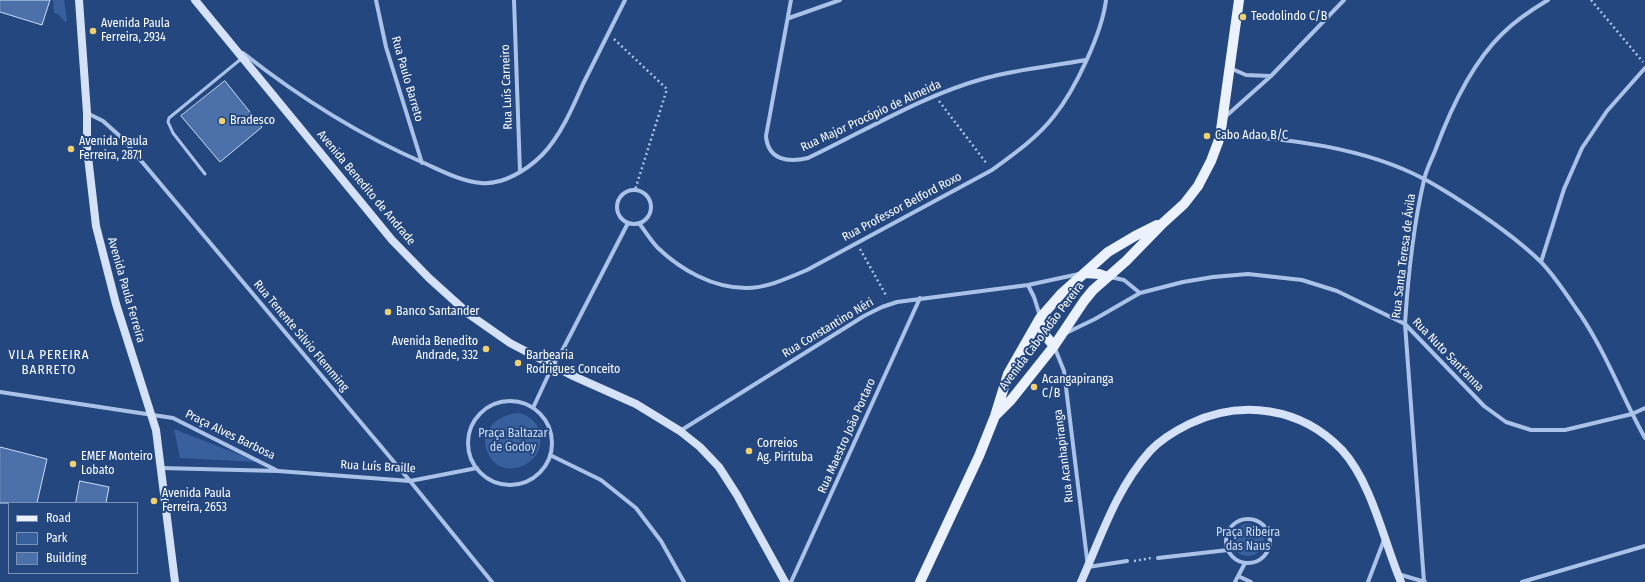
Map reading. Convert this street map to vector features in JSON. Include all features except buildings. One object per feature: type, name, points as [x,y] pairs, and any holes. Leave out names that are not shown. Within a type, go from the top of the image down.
[{"type":"main road","name":"Avenida Paula Ferreira","points":[[79,0],[87,113],[87,148],[96,226],[116,304],[156,430],[175,582]]},
{"type":"main road","name":"Avenida Benedito de Andrade","points":[[195,0],[241,58],[392,240],[429,278],[470,315],[510,343],[571,375],[636,404],[680,431],[700,447],[719,467],[737,495],[786,582]]},
{"type":"main road","name":"Avenida Cabo Adão Pereira","points":[[995,416],[1011,400],[1054,346],[1084,300],[1107,277],[1126,261],[1162,223],[1184,204],[1198,186],[1212,161],[1220,137],[1239,0]]},
{"type":"main road","name":"Avenida Cabo Adão Pereira","points":[[920,582],[979,456],[995,416],[1008,374],[1040,318],[1061,294],[1108,252],[1135,236],[1162,223]]},
{"type":"main road","points":[[1084,273],[1099,274],[1107,277]]},
{"type":"main road","points":[[1040,318],[1044,334],[1054,346]]},
{"type":"main road","points":[[1081,582],[1106,520],[1133,473],[1150,450],[1175,431],[1204,417],[1233,410],[1261,409],[1294,417],[1319,430],[1342,451],[1358,473],[1370,499],[1402,582]]},
{"type":"street","name":"Rua Paulo Barreto","points":[[376,0],[389,55],[422,163]]},
{"type":"street","name":"Rua Luís Carneiro","points":[[514,0],[520,172]]},
{"type":"street","points":[[228,42],[278,80],[340,121],[393,150],[422,163],[458,178],[482,183],[498,181],[520,172],[543,154],[568,116],[625,0]]},
{"type":"street","name":"Rua Major Procópio de Almeida","points":[[791,0],[766,136],[767,144],[771,152],[787,160],[796,161],[808,158],[880,121],[935,96],[986,78],[1086,60]]},
{"type":"street","points":[[788,18],[840,0]]},
{"type":"street","name":"Rua Professor Belford Roxo","points":[[639,223],[657,247],[673,261],[698,276],[719,284],[746,288],[776,283],[808,270],[992,170],[1019,150],[1054,116],[1072,89],[1100,29],[1106,0]]},
{"type":"street","points":[[1223,119],[1271,76],[1344,0]]},
{"type":"street","name":"Rua Santa Teresa de Ávila","points":[[1424,582],[1405,324],[1408,281],[1424,178],[1447,119],[1477,64],[1500,35],[1523,15],[1548,0]]},
{"type":"street","points":[[1230,68],[1246,75],[1271,76]]},
{"type":"street","points":[[1541,262],[1564,189],[1582,148],[1607,111],[1645,68]]},
{"type":"street","name":"Rua Tenente Silvio Flemming","points":[[87,113],[103,121],[122,138],[410,481],[492,582]]},
{"type":"street","points":[[1220,137],[1244,137],[1336,148],[1384,162],[1424,178],[1503,230],[1541,262],[1576,308],[1602,351],[1645,438]]},
{"type":"street","points":[[635,190],[646,194],[651,205],[648,216],[639,223],[628,223],[619,215],[617,203],[624,193],[635,190]]},
{"type":"street","points":[[533,408],[553,365],[562,352],[628,223]]},
{"type":"street","name":"Rua Constantino Néri","points":[[680,431],[864,316],[891,304],[920,298],[1028,285],[1084,273]]},
{"type":"street","name":"Rua Nuto Sant'anna","points":[[1062,335],[1096,319],[1140,293],[1183,282],[1248,274],[1302,280],[1337,290],[1405,324],[1484,406],[1506,422],[1531,430],[1565,430],[1632,414],[1645,408]]},
{"type":"street","points":[[1107,277],[1124,280],[1140,293]]},
{"type":"street","points":[[1028,285],[1034,297],[1040,318]]},
{"type":"street","name":"Rua Maestro João Portaro","points":[[791,582],[920,298]]},
{"type":"street","name":"Rua Acanhapiranga","points":[[1054,346],[1064,371],[1088,567]]},
{"type":"street","name":"Praça Alves Barbosa","points":[[0,392],[173,418],[278,471]]},
{"type":"street","points":[[505,401],[520,402],[533,408],[543,417],[549,428],[552,442],[550,455],[545,467],[528,481],[517,484],[494,482],[484,476],[477,468],[470,455],[468,440],[471,426],[479,414],[491,405],[505,401]]},
{"type":"street","points":[[550,455],[601,480],[636,508],[662,541],[684,582]]},
{"type":"street","name":"Praça Alves Barbosa","points":[[160,468],[278,471]]},
{"type":"street","name":"Rua Luís Braille","points":[[278,471],[410,481],[477,468]]},
{"type":"street","points":[[1250,519],[1258,521],[1268,532],[1270,540],[1269,547],[1266,554],[1260,560],[1245,562],[1238,560],[1228,550],[1226,543],[1227,535],[1230,528],[1235,523],[1250,519]]},
{"type":"street","points":[[1368,582],[1385,539]]},
{"type":"street","points":[[1522,582],[1645,546]]},
{"type":"street","points":[[1158,558],[1228,550]]},
{"type":"street","points":[[1088,567],[1127,561]]},
{"type":"street","points":[[1235,582],[1245,562]]},
{"type":"street","points":[[1398,574],[1424,582]]},
{"type":"street","points":[[1238,576],[1251,582]]},
{"type":"lane","points":[[205,174],[169,128],[169,118],[241,58]]},
{"type":"path","points":[[1591,0],[1645,64]]},
{"type":"path","points":[[608,33],[667,89],[635,190]]},
{"type":"path","points":[[935,96],[992,170]]},
{"type":"path","points":[[857,244],[891,304]]},
{"type":"path","points":[[1127,561],[1158,558]]},
{"type":"green space","points":[[53,0],[64,0],[67,21],[65,22],[58,14],[54,13]]},
{"type":"green space","name":"Praça Baltazar de Godoy","points":[[520,413],[532,420],[538,428],[541,442],[538,451],[533,459],[525,465],[517,468],[499,466],[492,460],[487,451],[485,443],[486,435],[495,422],[502,417]]},
{"type":"green space","points":[[174,429],[258,462],[180,458]]},
{"type":"green space","name":"Praça Ribeira das Naus","points":[[1245,524],[1251,524],[1261,531],[1264,540],[1263,546],[1257,553],[1251,556],[1245,556],[1235,549],[1232,543],[1232,537],[1239,527]]},
{"type":"place","name":"Teodolindo C/B","points":[[1243,17]]},
{"type":"place","name":"Avenida Paula Ferreira, 2934","points":[[93,31]]},
{"type":"place","name":"Bradesco","points":[[222,121]]},
{"type":"place","name":"Cabo Adao B/C","points":[[1207,136]]},
{"type":"place","name":"Avenida Paula Ferreira, 2871","points":[[71,149]]},
{"type":"place","name":"Banco Santander","points":[[388,312]]},
{"type":"place","name":"Avenida Benedito Andrade, 332","points":[[486,349]]},
{"type":"place","name":"Barbearia Rodrigues Conceito","points":[[518,363]]},
{"type":"place","name":"Acangapiranga C/B","points":[[1034,387]]},
{"type":"place","name":"Correios Ag. Pirituba","points":[[749,451]]},
{"type":"place","name":"EMEF Monteiro Lobato","points":[[73,464]]},
{"type":"place","name":"Avenida Paula Ferreira, 2653","points":[[154,501]]},
{"type":"district","name":"VILA PEREIRA BARRETO","points":[[49,362]]}]
